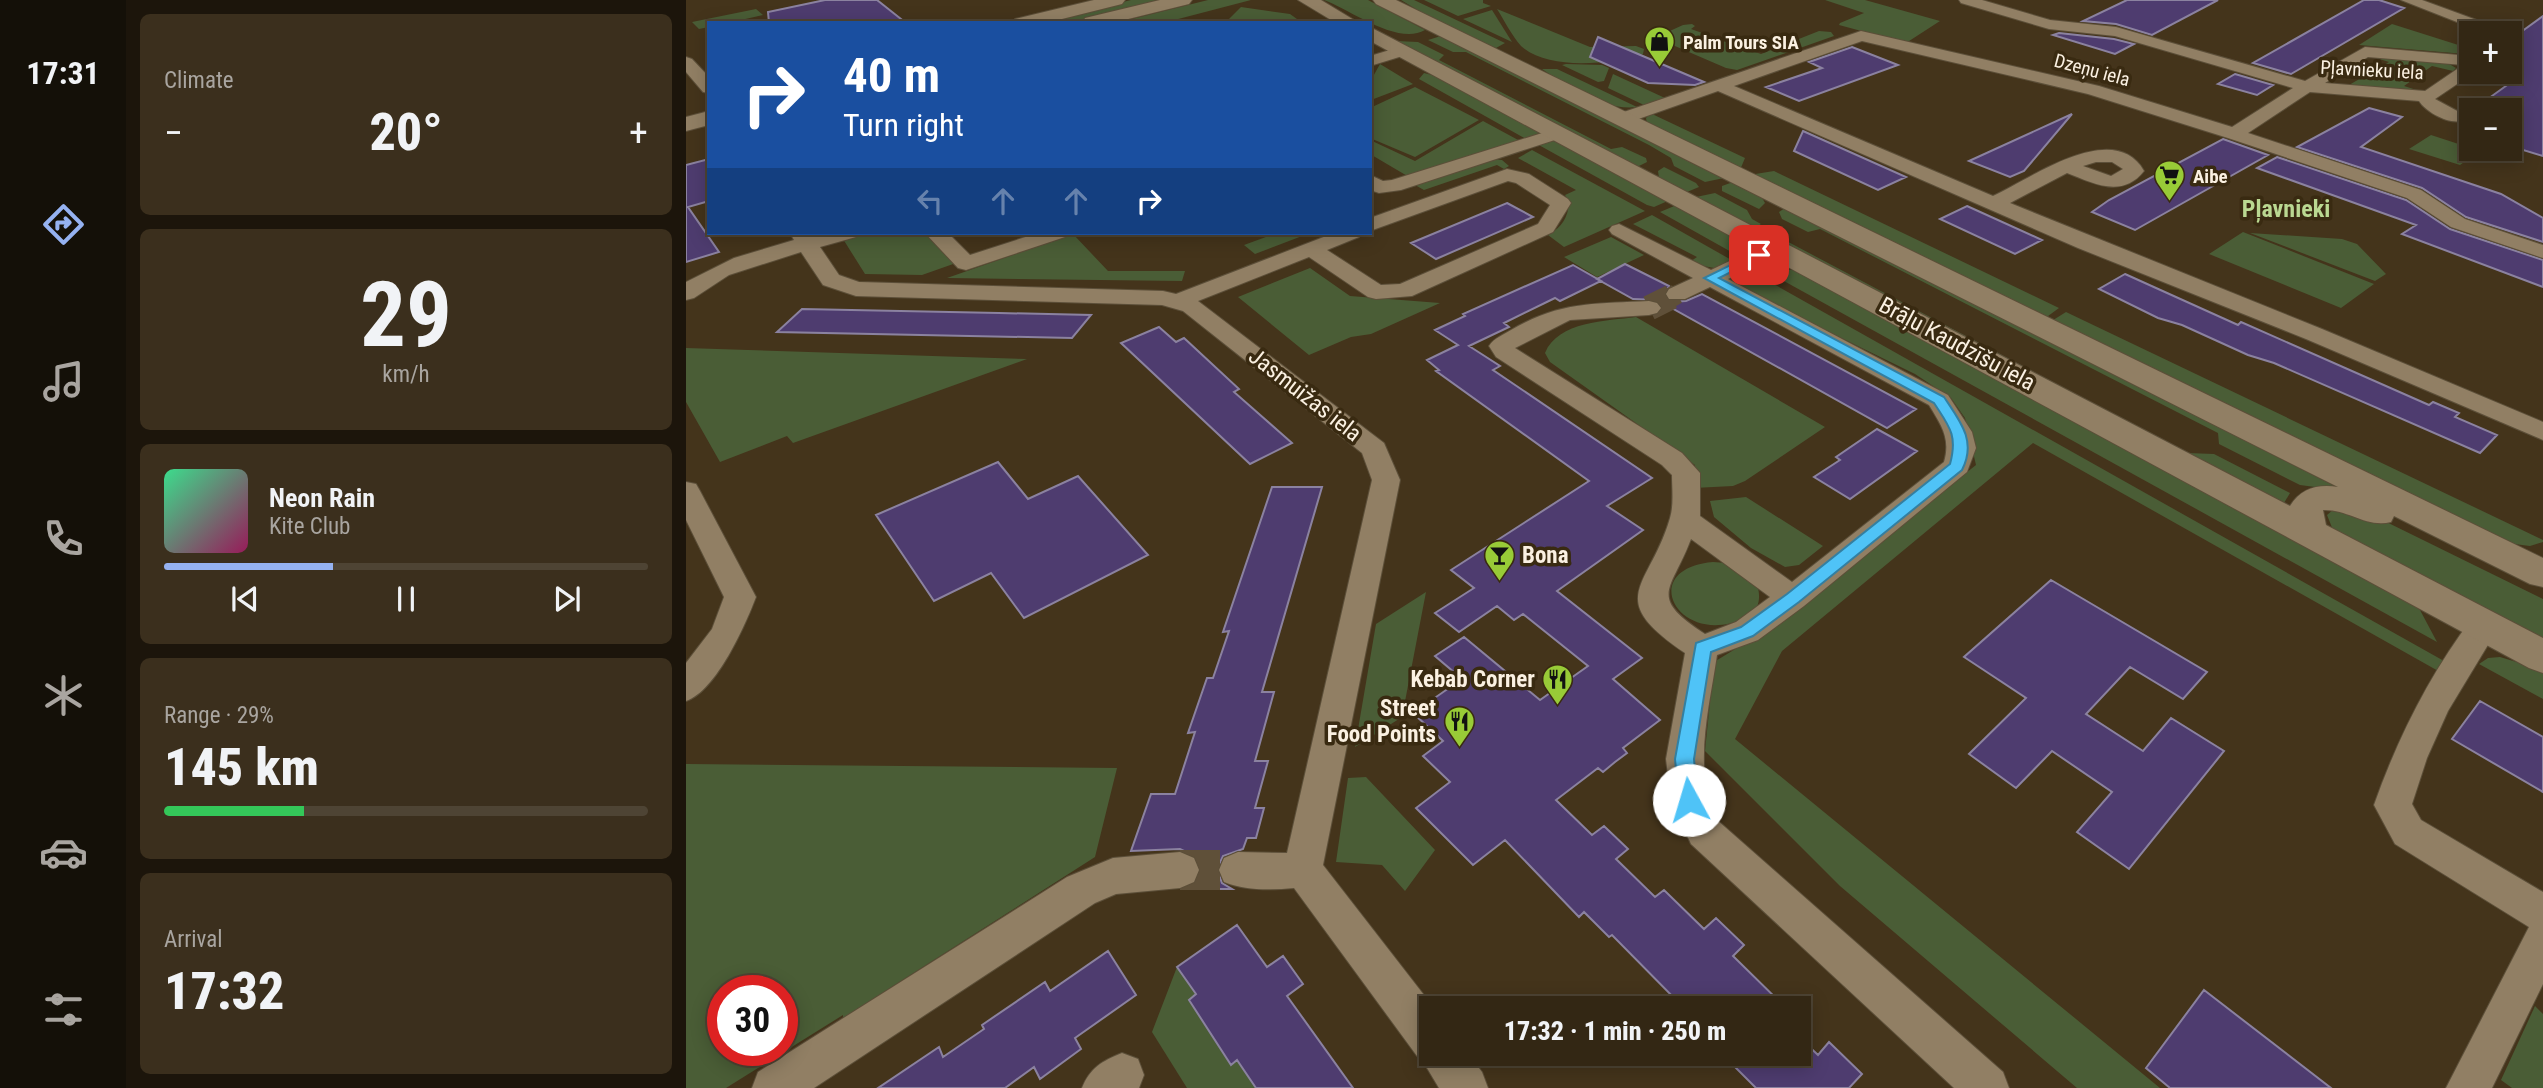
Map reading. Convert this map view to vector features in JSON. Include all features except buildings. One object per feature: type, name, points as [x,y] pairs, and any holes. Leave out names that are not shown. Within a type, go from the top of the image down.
[{"type":"street","points":[[1030,21],[1116,0]]},
{"type":"street","points":[[1099,21],[1183,0]]},
{"type":"street","points":[[1307,0],[1346,21]]},
{"type":"street","points":[[1382,0],[2543,574]]},
{"type":"street","points":[[1966,0],[2049,24],[2116,32],[2307,87],[2365,52],[2459,60]]},
{"type":"street","points":[[2408,0],[2466,21]]},
{"type":"street","points":[[1372,33],[1407,38],[1429,34],[1434,30],[1433,25]]},
{"type":"street","name":"Brāļu Kaudzīšu iela","points":[[1372,34],[2543,657]]},
{"type":"street","name":"Dzeņu iela","points":[[1621,119],[1861,36],[2093,90],[2234,134],[2414,194],[2458,223],[2543,252]]},
{"type":"street","points":[[1372,63],[1403,51]]},
{"type":"street","points":[[686,62],[707,86]]},
{"type":"street","name":"Pļavnieku iela","points":[[2234,134],[2307,87],[2425,96],[2433,94],[2459,76]]},
{"type":"street","points":[[1718,85],[2134,263],[2314,334],[2543,432]]},
{"type":"street","points":[[2425,96],[2429,103],[2455,117]]},
{"type":"street","points":[[686,104],[707,99]]},
{"type":"street","points":[[686,124],[707,119]]},
{"type":"street","points":[[1372,182],[1379,187],[1394,186],[1558,133]]},
{"type":"street","points":[[1994,204],[2068,167]]},
{"type":"street","points":[[1311,248],[1376,292],[1404,291],[1546,228],[1561,203],[1522,178],[1507,175],[1372,224]]},
{"type":"street","points":[[1619,230],[1939,400],[1959,432],[1962,448],[1957,466],[1793,598],[1747,631],[1702,648]]},
{"type":"street","points":[[686,293],[711,275],[804,239],[834,235]]},
{"type":"street","points":[[938,235],[966,263],[1052,235]]},
{"type":"street","points":[[1179,302],[1347,235]]},
{"type":"street","name":"Jasmuižas iela","points":[[804,239],[831,280],[856,289],[1163,298],[1191,306],[1374,449],[1386,480],[1303,869]]},
{"type":"street","points":[[1702,648],[1667,626],[1653,606],[1654,585],[1685,520],[1686,472],[1672,459],[1505,352],[1502,346],[1514,337],[1566,313],[1663,301],[1775,248]]},
{"type":"street","points":[[686,491],[740,597],[726,634],[686,688]]},
{"type":"street","points":[[2313,534],[2305,520],[2308,504],[2322,498],[2344,500],[2367,508],[2543,591]]},
{"type":"street","points":[[1685,520],[1793,598]]},
{"type":"street","points":[[2484,625],[2454,669],[2404,768],[2393,805],[2407,832],[2543,914]]},
{"type":"street","points":[[1702,648],[1684,759],[1689,800],[1704,832],[1987,1088]]},
{"type":"street","points":[[1238,870],[1271,873],[1303,869],[1419,1024]]},
{"type":"street","points":[[774,1088],[1081,890],[1113,876],[1180,870]]},
{"type":"street","points":[[2468,1088],[2543,941]]},
{"type":"street","points":[[1450,1066],[1466,1088]]},
{"type":"green space","points":[[1131,0],[1157,0],[1082,21],[1046,21]]},
{"type":"green space","points":[[1208,0],[1251,0],[1171,21],[1124,21]]},
{"type":"green space","points":[[1324,0],[1368,0],[1425,30],[1414,34],[1402,33],[1366,21]]},
{"type":"green space","points":[[1401,0],[1414,0],[1505,43],[1496,48],[1437,22]]},
{"type":"green space","points":[[1424,0],[1483,0],[1483,3],[1491,6],[1458,16]]},
{"type":"green space","points":[[1825,0],[1865,0],[1940,21],[1906,43],[1839,25],[1864,13]]},
{"type":"green space","points":[[1241,7],[1290,14],[1297,19],[1289,21],[1227,21]]},
{"type":"green space","points":[[756,9],[763,15],[737,21],[707,21],[707,27],[699,29],[692,22]]},
{"type":"green space","points":[[1497,9],[1590,47],[1636,46],[1644,49],[1643,54],[1630,58],[1580,63],[1547,59],[1521,46]]},
{"type":"green space","points":[[1492,10],[1512,42],[1463,19]]},
{"type":"green space","points":[[1692,24],[1695,26],[1691,29],[1761,54],[1819,31],[1831,32],[1834,36],[1737,70],[1726,68],[1661,40],[1661,35]]},
{"type":"green space","points":[[2392,24],[2459,45],[2459,53],[2359,45]]},
{"type":"green space","points":[[1441,36],[1724,178],[1705,182],[1674,166],[1671,158],[1649,145],[1466,52],[1453,52],[1428,40]]},
{"type":"green space","points":[[1396,41],[1418,42],[1444,55],[1439,60],[1611,149],[1622,147],[1646,158],[1647,162],[1637,167]]},
{"type":"green space","points":[[2370,56],[2446,62],[2456,68],[2453,71],[2432,66],[2404,86],[2423,92],[2349,85],[2389,62]]},
{"type":"green space","points":[[1380,64],[1413,84],[1372,100],[1372,78]]},
{"type":"green space","points":[[1562,65],[1602,65],[1609,68],[1604,81],[1598,82]]},
{"type":"green space","points":[[1542,69],[1557,69],[1637,107],[1612,105],[1587,97]]},
{"type":"green space","points":[[1424,73],[1436,76],[1539,129],[1538,134],[1526,139],[1419,79]]},
{"type":"green space","points":[[1613,74],[1665,98],[1644,105],[1608,88]]},
{"type":"green space","points":[[1415,87],[1479,120],[1415,157],[1372,139],[1372,107]]},
{"type":"green space","points":[[1650,113],[1745,158],[1740,170],[1647,124],[1646,118]]},
{"type":"green space","points":[[1483,121],[1520,141],[1409,177],[1372,155],[1372,141],[1415,161]]},
{"type":"green space","points":[[2431,135],[2459,144],[2459,161],[2466,161],[2460,165],[2409,149]]},
{"type":"green space","points":[[1560,141],[1670,200],[1654,207],[1647,205],[1537,144]]},
{"type":"green space","points":[[1532,150],[1645,211],[1564,247],[1548,235],[1561,225],[1566,217],[1569,202],[1565,195],[1576,190],[1518,158]]},
{"type":"green space","points":[[1493,159],[1502,160],[1509,166],[1504,169],[1497,165],[1424,190],[1415,185]]},
{"type":"green space","points":[[1664,167],[1699,187],[1687,192],[1659,178],[1658,171]]},
{"type":"green space","points":[[1774,171],[2059,308],[2044,319],[1749,175]]},
{"type":"green space","points":[[1733,182],[1761,196],[1765,203],[1759,209],[1722,191],[1722,186]]},
{"type":"green space","points":[[1715,193],[1747,210],[1752,219],[1761,224],[1758,226],[2187,453],[2214,454],[2290,493],[2281,508],[1696,197]]},
{"type":"green space","points":[[1679,204],[1747,242],[1749,248],[1742,258],[1660,212]]},
{"type":"green space","points":[[1785,208],[2345,491],[2300,485],[2219,444],[2218,433],[1820,229],[1808,232],[1782,219],[1779,212]]},
{"type":"green space","points":[[1652,215],[1735,262],[1714,268],[1688,263],[1697,257],[1633,224]]},
{"type":"green space","points":[[2243,232],[2374,284],[2341,308],[2209,254]]},
{"type":"green space","points":[[2250,233],[2342,239],[2357,244],[2386,274],[2375,281]]},
{"type":"green space","points":[[856,235],[928,235],[956,263],[922,275],[865,274],[843,239]]},
{"type":"green space","points":[[1070,235],[1074,235],[1108,271],[1185,271],[1182,281],[947,278]]},
{"type":"green space","points":[[1272,235],[1305,235],[1255,254],[1244,245]]},
{"type":"green space","points":[[1611,237],[1644,255],[1597,277],[1564,257]]},
{"type":"green space","points":[[1310,268],[1350,296],[1440,303],[1371,334],[1351,337],[1309,355],[1238,297]]},
{"type":"green space","points":[[1747,269],[2444,661],[2440,672],[2033,443],[1782,651],[1735,739],[2160,1088],[2077,1088],[1840,886],[1705,751],[1714,662],[1773,626],[1976,465],[1965,418],[1951,398],[1915,374],[1733,285],[1730,275]]},
{"type":"green space","points":[[1762,269],[1801,271],[2400,595],[2420,610],[2437,642]]},
{"type":"green space","points":[[2066,312],[2543,542],[2530,546],[2506,543],[2050,322]]},
{"type":"green space","points":[[1636,317],[1825,427],[1745,481],[1733,486],[1694,488],[1695,465],[1550,362],[1545,353],[1551,342],[1561,334],[1584,324]]},
{"type":"green space","points":[[686,348],[1027,359],[793,443],[787,436],[720,462],[686,402]]},
{"type":"green space","points":[[1746,497],[1823,546],[1799,565],[1785,567],[1751,548],[1714,517],[1710,501]]},
{"type":"green space","points":[[2334,509],[2362,510],[2543,599],[2543,645],[2335,535],[2327,515]]},
{"type":"green space","points":[[1713,562],[1727,563],[1757,584],[1758,603],[1755,611],[1747,617],[1723,625],[1702,624],[1686,616],[1675,605],[1671,591],[1676,578],[1689,568]]},
{"type":"green space","points":[[1426,592],[1402,717],[1355,747],[1376,624]]},
{"type":"green space","points":[[2500,657],[2543,670],[2543,699],[2479,664],[2488,658]]},
{"type":"green space","points":[[686,764],[1117,768],[1095,857],[843,1018],[843,1015],[798,1043],[798,975],[707,975],[707,1066],[761,1066],[726,1088],[686,1088]]},
{"type":"green space","points":[[1366,777],[1435,850],[1405,891],[1382,865],[1336,862],[1348,778]]},
{"type":"green space","points":[[1177,967],[1196,994],[1189,1000],[1230,1064],[1237,1060],[1256,1088],[1187,1088],[1152,1032]]},
{"type":"green space","points":[[2535,1006],[2543,1014],[2543,1088],[2512,1088],[2501,1080]]},
{"type":"tunnel","points":[[1670,298],[1677,294]]},
{"type":"tunnel","points":[[1649,308],[1673,296]]},
{"type":"tunnel","points":[[1180,870],[1238,870]]},
{"type":"place","name":"Palm Tours SIA","points":[[1660,69]]},
{"type":"place","name":"Aibe","points":[[2170,203]]},
{"type":"place","name":"Bona","points":[[1499,582]]},
{"type":"place","name":"Kebab Corner","points":[[1558,706]]},
{"type":"place","name":"Street Food Points","points":[[1459,748]]},
{"type":"district","name":"Pļavnieki","points":[[2286,209]]},
{"type":"route","points":[[1689,800],[1684,759],[1702,648],[1747,631],[1793,598],[1957,466],[1962,448],[1959,432],[1939,400],[1710,278],[1759,255]]}]
